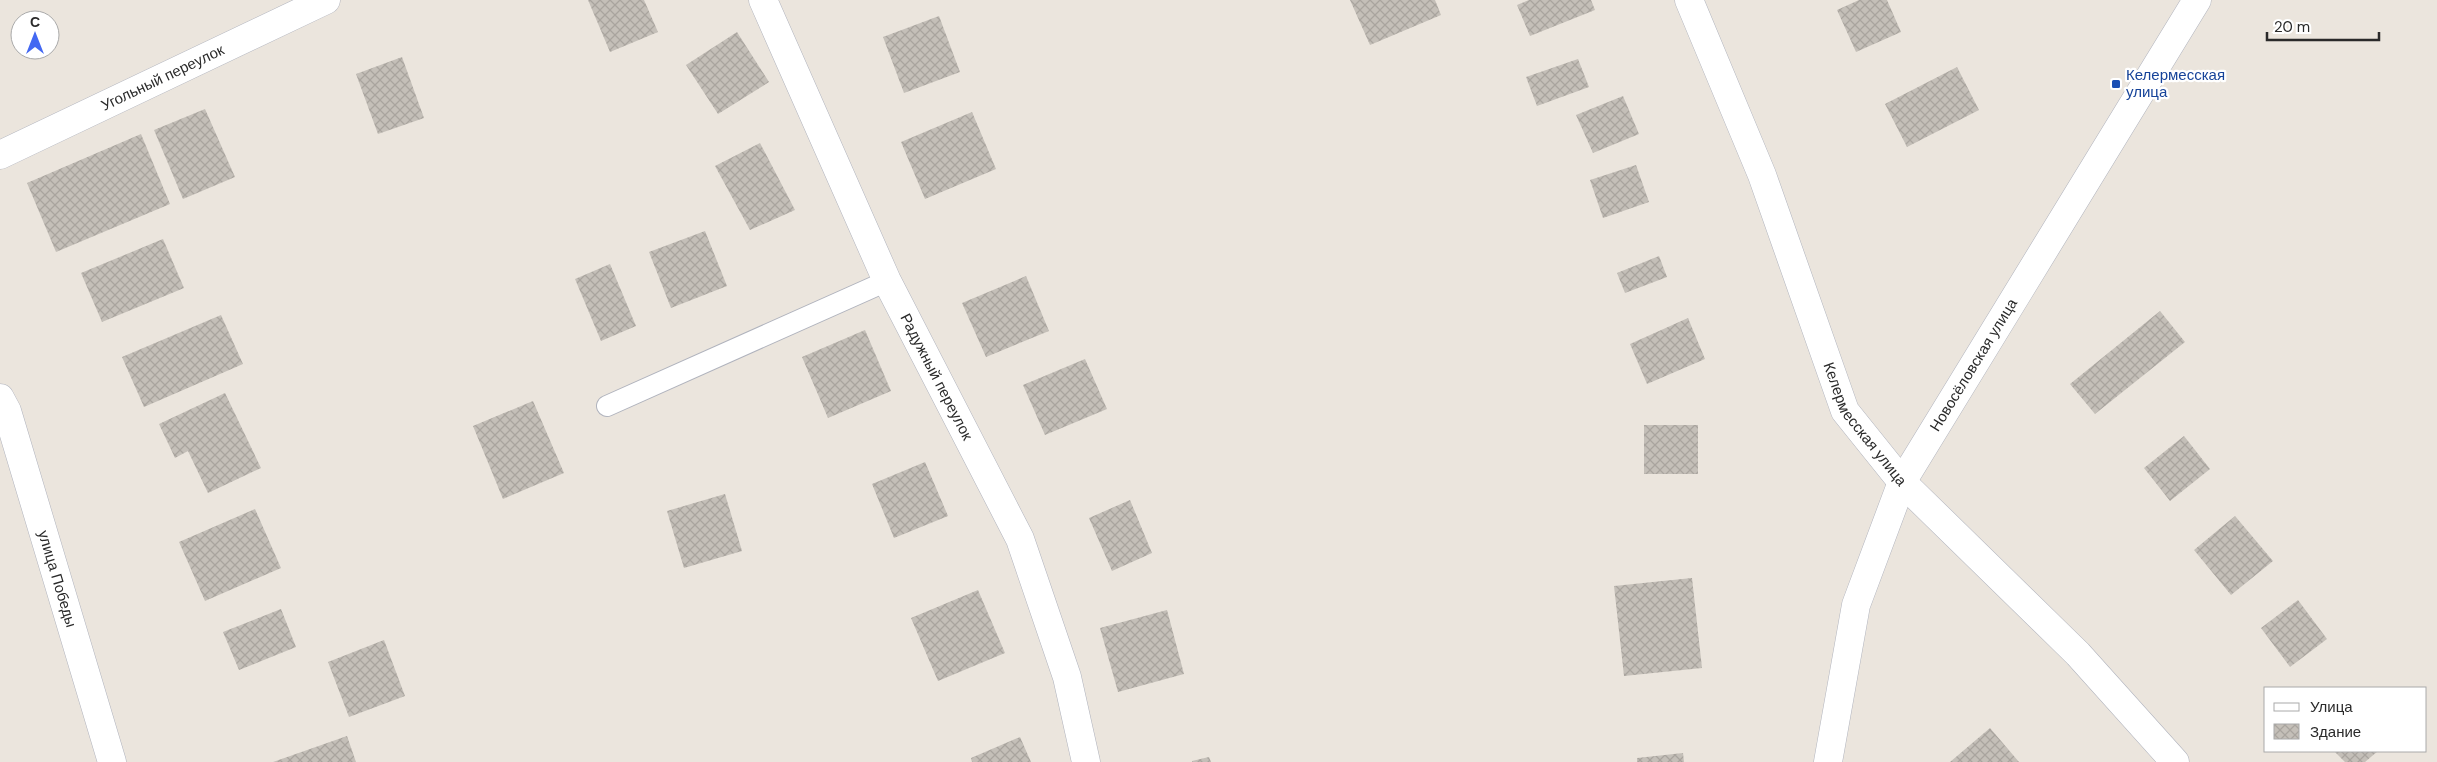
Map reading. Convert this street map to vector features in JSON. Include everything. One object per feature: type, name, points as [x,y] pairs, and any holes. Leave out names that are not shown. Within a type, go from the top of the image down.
[{"type":"street","name":"Угольный переулок","points":[[0,156],[326,0]]},
{"type":"street","name":"Радужный переулок","points":[[763,0],[887,281],[1020,539],[1067,678],[1086,762]]},
{"type":"street","name":"Келермесская улица","points":[[1689,0],[1762,175],[1845,411],[1902,482],[2078,654],[2175,762]]},
{"type":"street","name":"Новосёловская улица","points":[[1828,762],[1856,605],[1902,482],[2198,0]]},
{"type":"street","name":"улица Победы","points":[[0,398],[6,411],[112,762]]},
{"type":"lane","points":[[607,406],[887,281]]},
{"type":"building","points":[[588,0],[644,0],[658,32],[610,52]]},
{"type":"building","points":[[1350,0],[1435,0],[1441,15],[1370,45]]},
{"type":"building","points":[[1529,0],[1591,0],[1595,10],[1530,36],[1517,5]]},
{"type":"building","points":[[1859,0],[1887,0],[1901,32],[1856,52],[1837,10]]},
{"type":"building","points":[[939,16],[960,72],[904,93],[883,37]]},
{"type":"building","points":[[737,32],[769,82],[718,114],[686,65]]},
{"type":"building","points":[[402,57],[424,118],[378,134],[356,74]]},
{"type":"building","points":[[1578,59],[1589,87],[1537,106],[1526,77]]},
{"type":"building","points":[[1957,67],[1979,110],[1907,147],[1885,104]]},
{"type":"building","points":[[1623,96],[1639,134],[1593,153],[1576,115]]},
{"type":"building","points":[[205,109],[235,177],[183,199],[154,130]]},
{"type":"building","points":[[972,112],[996,169],[925,199],[901,142]]},
{"type":"building","points":[[141,134],[170,204],[56,252],[27,183]]},
{"type":"building","points":[[760,143],[795,210],[750,230],[715,166]]},
{"type":"building","points":[[1636,165],[1649,202],[1603,218],[1590,180]]},
{"type":"building","points":[[705,231],[727,286],[671,308],[649,252]]},
{"type":"building","points":[[163,239],[184,288],[102,322],[81,273]]},
{"type":"building","points":[[1659,256],[1667,277],[1625,293],[1617,273]]},
{"type":"building","points":[[610,264],[636,326],[601,341],[575,279]]},
{"type":"building","points":[[1026,276],[1049,331],[986,357],[962,303]]},
{"type":"building","points":[[2160,311],[2185,342],[2095,414],[2070,384]]},
{"type":"building","points":[[221,315],[243,364],[144,407],[122,357]]},
{"type":"building","points":[[1688,318],[1705,359],[1647,384],[1630,344]]},
{"type":"building","points":[[865,330],[891,391],[828,418],[802,357]]},
{"type":"building","points":[[1085,359],[1107,409],[1045,435],[1023,385]]},
{"type":"building","points":[[225,393],[261,468],[208,493],[188,451],[175,458],[159,424]]},
{"type":"building","points":[[533,401],[564,473],[503,499],[473,426]]},
{"type":"building","points":[[1644,425],[1698,425],[1698,474],[1644,474]]},
{"type":"building","points":[[2184,436],[2210,469],[2170,501],[2144,468]]},
{"type":"building","points":[[925,462],[948,516],[894,538],[872,484]]},
{"type":"building","points":[[725,494],[742,551],[684,568],[667,511]]},
{"type":"building","points":[[1130,500],[1152,553],[1112,571],[1089,518]]},
{"type":"building","points":[[255,509],[281,568],[205,601],[179,542]]},
{"type":"building","points":[[2235,516],[2273,561],[2231,595],[2194,550]]},
{"type":"building","points":[[1692,578],[1702,668],[1624,676],[1614,586]]},
{"type":"building","points":[[978,590],[1005,653],[938,681],[911,618]]},
{"type":"building","points":[[2298,600],[2327,639],[2290,667],[2261,628]]},
{"type":"building","points":[[281,609],[296,647],[239,670],[223,632]]},
{"type":"building","points":[[1167,610],[1184,674],[1118,692],[1100,628]]},
{"type":"building","points":[[384,640],[405,696],[349,717],[328,662]]},
{"type":"building","points":[[1990,728],[2019,762],[1950,762]]},
{"type":"building","points":[[347,736],[356,762],[273,762]]},
{"type":"building","points":[[1020,737],[1031,762],[972,762],[971,758]]},
{"type":"building","points":[[2335,752],[2377,752],[2365,762],[2345,762]]},
{"type":"building","points":[[1683,753],[1684,762],[1637,762],[1637,758]]},
{"type":"building","points":[[1209,757],[1211,762],[1192,762],[1192,761]]},
{"type":"place","name":"Келермесская улица","points":[[2116,84]]}]
